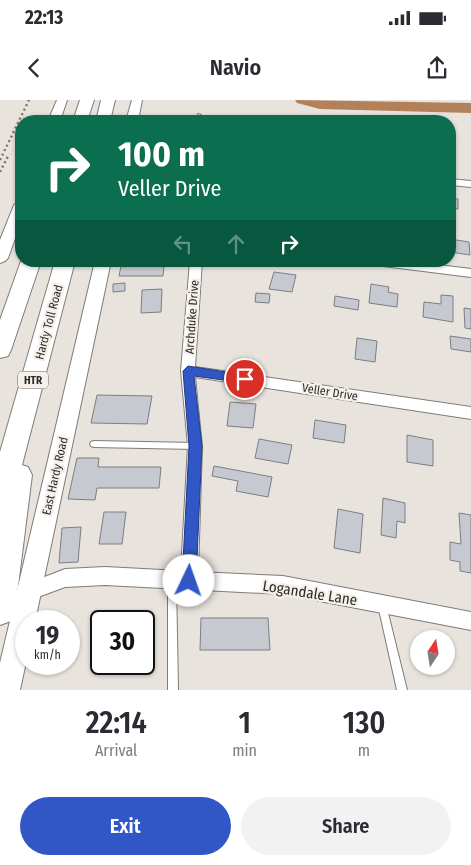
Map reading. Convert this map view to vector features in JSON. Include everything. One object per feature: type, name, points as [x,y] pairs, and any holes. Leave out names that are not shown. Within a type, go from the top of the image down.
[{"type":"highway","points":[[82,115],[87,100]]},
{"type":"highway","points":[[104,115],[108,100]]},
{"type":"highway","points":[[0,350],[29,267]]},
{"type":"highway","name":"Hardy Toll Road","points":[[0,498],[63,267]]},
{"type":"highway","points":[[0,610],[29,397]]},
{"type":"main road","points":[[56,115],[62,100]]},
{"type":"main road","points":[[133,115],[137,100]]},
{"type":"main road","points":[[0,258],[15,219]]},
{"type":"main road","name":"East Hardy Road","points":[[7,690],[102,267]]},
{"type":"street","points":[[456,183],[471,184]]},
{"type":"street","name":"Archduke Drive","points":[[180,581],[196,446],[188,371],[196,267]]},
{"type":"street","points":[[423,267],[471,273]]},
{"type":"street","name":"Veller Drive","points":[[188,371],[471,413]]},
{"type":"street","name":"Logandale Lane","points":[[30,591],[65,578],[105,576],[283,585],[471,621]]},
{"type":"lane","points":[[94,444],[196,446]]},
{"type":"lane","points":[[173,690],[180,581]]},
{"type":"lane","points":[[382,604],[402,690]]},
{"type":"building","points":[[456,199],[458,199],[458,209],[456,209]]},
{"type":"building","points":[[456,240],[469,242],[470,255],[456,253]]},
{"type":"building","points":[[121,267],[164,267],[163,276],[119,276]]},
{"type":"building","points":[[274,272],[296,275],[292,292],[269,289]]},
{"type":"building","points":[[125,283],[125,291],[113,292],[113,284]]},
{"type":"building","points":[[371,284],[389,287],[388,292],[398,294],[397,307],[369,303]]},
{"type":"building","points":[[162,289],[161,312],[141,313],[142,290]]},
{"type":"building","points":[[256,293],[270,294],[269,303],[255,302]]},
{"type":"building","points":[[441,295],[453,296],[453,322],[423,317],[424,302],[441,304]]},
{"type":"building","points":[[335,296],[359,300],[358,310],[334,306]]},
{"type":"building","points":[[464,308],[471,309],[471,329],[465,328]]},
{"type":"building","points":[[450,336],[471,339],[471,352],[451,349]]},
{"type":"building","points":[[357,338],[377,341],[375,362],[355,359]]},
{"type":"building","points":[[97,395],[152,396],[147,424],[91,423]]},
{"type":"building","points":[[230,402],[256,404],[253,428],[227,426]]},
{"type":"building","points":[[315,420],[346,425],[344,443],[313,438]]},
{"type":"building","points":[[407,435],[433,440],[433,466],[407,462]]},
{"type":"building","points":[[259,439],[292,445],[288,464],[255,458]]},
{"type":"building","points":[[77,458],[99,458],[98,467],[161,467],[159,488],[97,488],[95,500],[68,499]]},
{"type":"building","points":[[214,466],[272,477],[268,497],[236,491],[238,481],[212,476]]},
{"type":"building","points":[[383,498],[405,503],[405,523],[397,521],[396,538],[381,535]]},
{"type":"building","points":[[338,509],[363,514],[360,553],[334,548]]},
{"type":"building","points":[[104,512],[126,512],[122,544],[99,544]]},
{"type":"building","points":[[459,513],[471,515],[471,573],[460,571],[460,562],[450,560],[450,542],[461,544]]},
{"type":"building","points":[[81,527],[78,562],[59,563],[62,528]]},
{"type":"building","points":[[201,618],[268,618],[270,650],[200,650]]},
{"type":"waterway","points":[[303,100],[320,104],[471,108]]},
{"type":"railway","points":[[22,115],[29,100]]},
{"type":"railway","points":[[0,160],[15,129]]},
{"type":"railway","points":[[0,172],[9,154]]},
{"type":"route","points":[[189,581],[196,446],[188,371],[245,379]]}]
